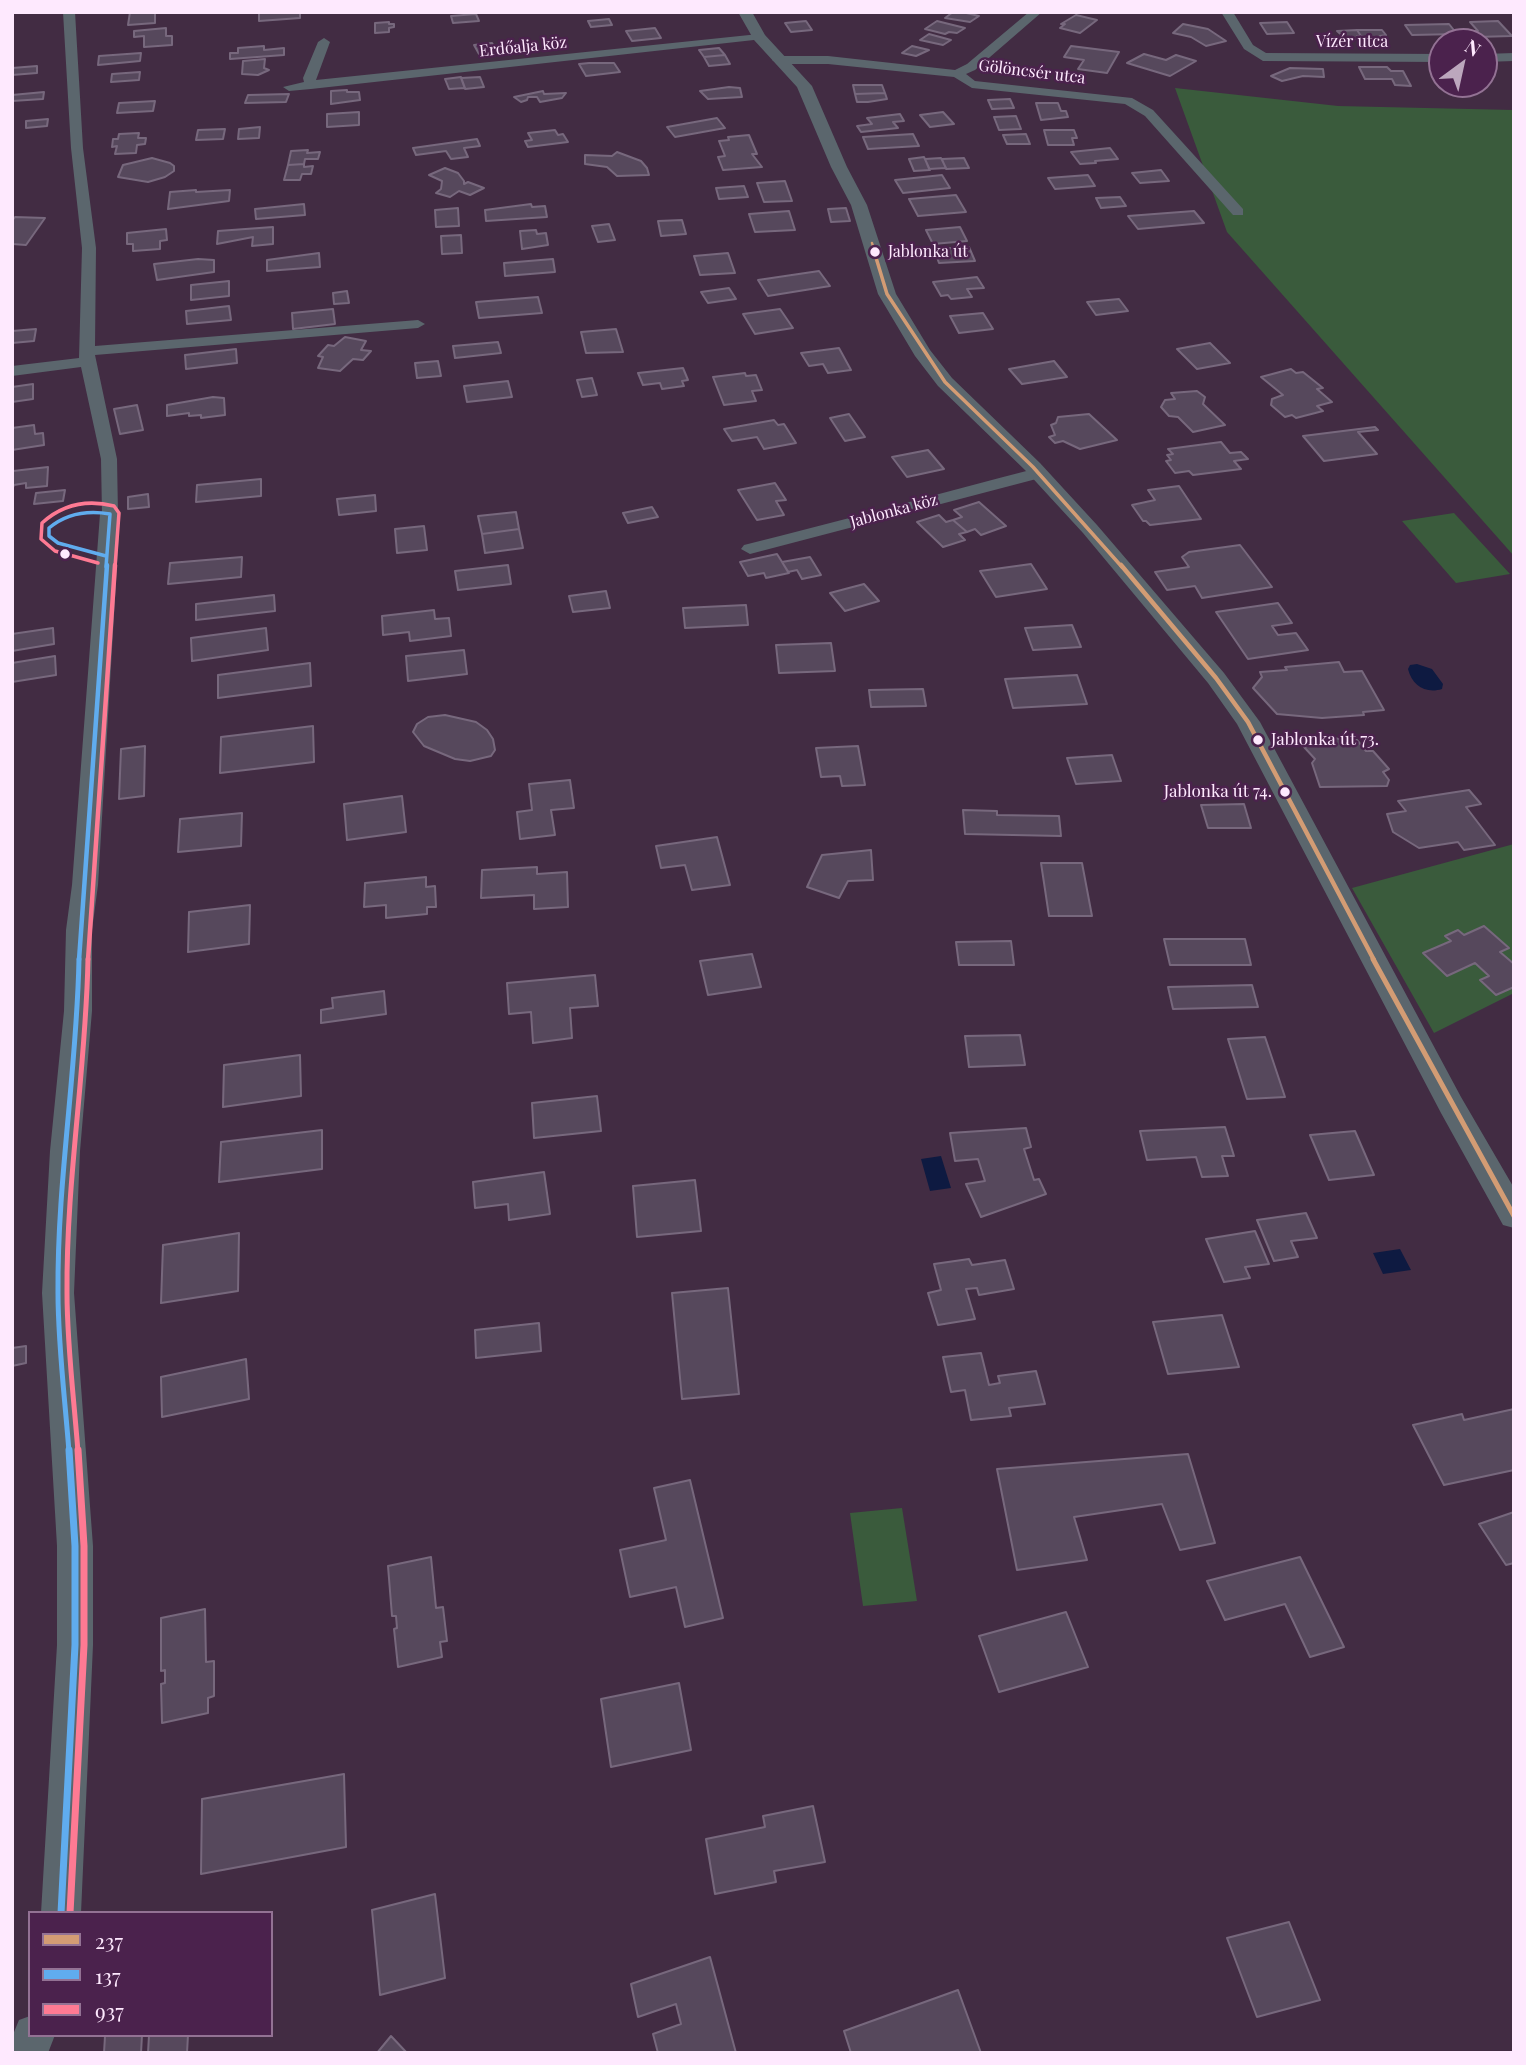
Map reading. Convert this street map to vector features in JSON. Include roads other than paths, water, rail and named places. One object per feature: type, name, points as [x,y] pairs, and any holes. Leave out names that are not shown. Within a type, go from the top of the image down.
[{"type":"street","points":[[61,1911],[75,1645],[75,1546],[58,1293],[79,996],[79,930],[85,885],[111,478],[87,357],[89,234],[77,148],[69,12]]},
{"type":"street","points":[[745,12],[759,37],[797,77],[809,96],[839,167],[859,205],[887,294],[945,382],[1038,473],[1090,529],[1216,678],[1248,722],[1451,1105],[1514,1216]]},
{"type":"street","points":[[957,74],[971,67],[1036,12]]},
{"type":"street","name":"Vízér utca","points":[[1227,12],[1248,47],[1263,57],[1428,58]]},
{"type":"street","name":"Erdőalja köz","points":[[289,87],[759,37]]},
{"type":"street","points":[[311,85],[309,78],[324,42]]},
{"type":"street","name":"Gölöncsér utca","points":[[778,60],[828,60],[957,74],[972,84],[1128,100],[1149,113],[1238,212]]},
{"type":"street","points":[[12,371],[87,357],[418,323]]},
{"type":"street","name":"Jablonka köz","points":[[750,549],[1038,473]]},
{"type":"water","points":[[1417,664],[1432,669],[1443,684],[1442,689],[1430,690],[1416,684],[1408,669],[1410,665]]},
{"type":"water","points":[[941,1156],[951,1188],[930,1191],[921,1159]]},
{"type":"water","points":[[1400,1249],[1411,1270],[1383,1274],[1373,1253]]},
{"type":"place","name":"Jablonka út","points":[[875,252]]},
{"type":"place","name":"Jablonka út 73.","points":[[1258,740]]},
{"type":"place","name":"Jablonka út 74.","points":[[1285,792]]}]
